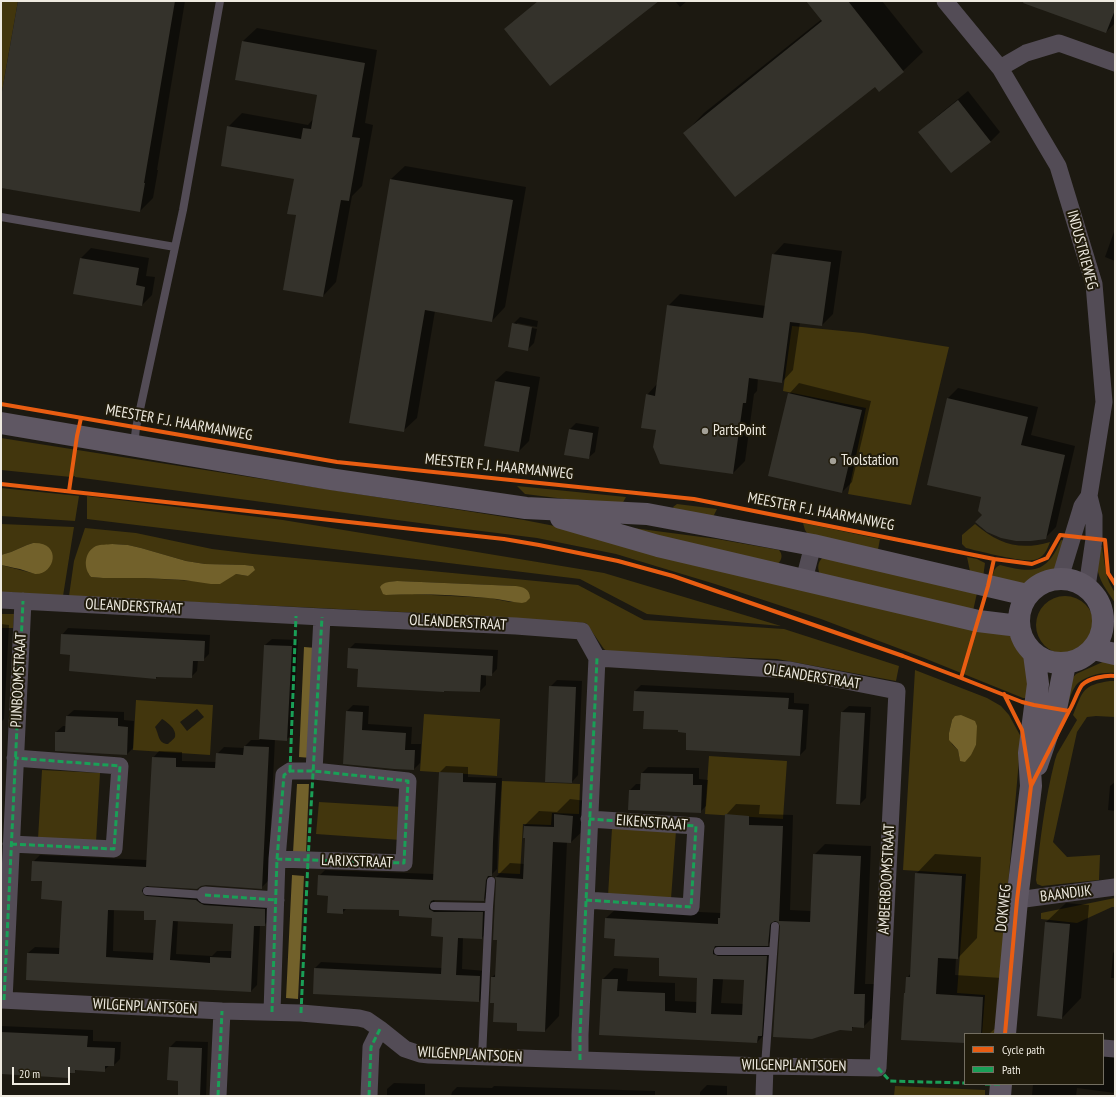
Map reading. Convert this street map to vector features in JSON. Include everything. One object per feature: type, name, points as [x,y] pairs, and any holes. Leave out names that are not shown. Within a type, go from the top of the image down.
[{"type":"main road","name":"MEESTER F.J. HAARMANWEG","points":[[1,423],[330,479],[526,508],[647,514],[813,545],[1027,595]]},
{"type":"main road","name":"MEESTER F.J. HAARMANWEG","points":[[526,508],[658,546],[978,621],[1019,626]]},
{"type":"main road","points":[[1060,578],[1074,580],[1087,587],[1099,600],[1110,619],[1094,649],[1081,659],[1065,664],[1049,662],[1034,654],[1024,642],[1019,626],[1020,610],[1027,595],[1042,583],[1060,578]]},
{"type":"main road","points":[[1094,649],[1115,654]]},
{"type":"main road","name":"DOKWEG","points":[[1005,1033],[1016,900],[1030,786],[1029,754],[1038,684],[1034,654]]},
{"type":"main road","name":"DOKWEG","points":[[1030,786],[1056,709],[1065,664]]},
{"type":"main road","points":[[1000,1096],[1001,1085]]},
{"type":"street","name":"INDUSTRIEWEG","points":[[945,1],[1000,68],[1058,166],[1094,284],[1104,402],[1089,496],[1094,516],[1094,539],[1087,587]]},
{"type":"street","points":[[1000,68],[1026,53],[1059,43],[1115,63]]},
{"type":"street","name":"INDUSTRIEWEG","points":[[1060,578],[1082,506],[1089,496]]},
{"type":"street","points":[[804,580],[813,545]]},
{"type":"street","name":"OLEANDERSTRAAT","points":[[1,600],[516,626],[582,631],[597,658],[790,670],[897,691]]},
{"type":"street","name":"PIJNBOOMSTRAAT","points":[[2,1000],[5,887],[11,844],[23,601]]},
{"type":"street","points":[[314,771],[322,617]]},
{"type":"street","points":[[580,1060],[597,658]]},
{"type":"street","name":"AMBERBOOMSTRAAT","points":[[878,1068],[897,691]]},
{"type":"street","points":[[11,844],[114,849],[120,766],[15,758]]},
{"type":"street","name":"LARIXSTRAAT","points":[[272,1012],[278,859],[284,775],[290,771],[314,771],[408,781],[404,863],[278,859]]},
{"type":"street","name":"EIKENSTRAAT","points":[[586,900],[691,907],[696,826],[590,818]]},
{"type":"street","name":"BAANDIJK","points":[[1016,900],[1115,887]]},
{"type":"street","points":[[205,895],[276,900]]},
{"type":"street","name":"WILGENPLANTSOEN","points":[[2,1000],[222,1011],[272,1012],[359,1018],[367,1020],[405,1049],[411,1052],[429,1055],[765,1066],[878,1068]]},
{"type":"street","points":[[218,1096],[222,1011]]},
{"type":"street","points":[[369,1096],[371,1047],[380,1029]]},
{"type":"street","points":[[1104,1048],[1115,1049]]},
{"type":"street","points":[[764,1096],[765,1066]]},
{"type":"lane","points":[[134,445],[136,428],[183,210],[220,1]]},
{"type":"lane","points":[[1,217],[175,248]]},
{"type":"lane","points":[[482,1057],[491,881]]},
{"type":"lane","points":[[147,891],[205,895]]},
{"type":"lane","points":[[434,906],[489,907]]},
{"type":"lane","points":[[765,1066],[775,926]]},
{"type":"lane","points":[[718,951],[773,951]]},
{"type":"shaded area","points":[[1,1],[18,1],[1,97]]},
{"type":"shaded area","points":[[792,326],[863,333],[949,347],[911,505],[848,494],[866,408],[783,391]]},
{"type":"shaded area","points":[[1,438],[524,520],[580,531],[1011,636],[1029,663],[1029,698],[1023,698],[821,619],[715,584],[616,554],[537,538],[75,476],[71,477],[1,470]]},
{"type":"shaded area","points":[[517,486],[626,497],[621,506],[525,494]]},
{"type":"shaded area","points":[[1,488],[79,496],[75,521],[1,516]]},
{"type":"shaded area","points":[[87,496],[283,520],[604,573],[781,626],[647,614],[580,579],[87,519]]},
{"type":"shaded area","points":[[677,504],[717,509],[713,517],[678,514],[673,507]]},
{"type":"shaded area","points":[[803,523],[880,539],[877,555],[809,536]]},
{"type":"shaded area","points":[[1,524],[74,527],[63,596],[1,592],[1,565],[36,574],[33,543],[1,555]]},
{"type":"shaded area","points":[[975,524],[992,537],[1010,544],[1029,546],[1050,542],[1043,556],[1034,560],[1021,560],[966,548],[962,544],[962,535]]},
{"type":"shaded area","points":[[85,528],[136,533],[212,549],[253,554],[578,585],[644,620],[784,629],[899,666],[896,681],[777,659],[610,653],[604,649],[586,623],[401,612],[69,596],[74,561]],"holes":[[[112,544],[128,545],[186,561],[205,564],[253,566],[248,576],[236,574],[196,581],[91,577],[88,573]],[[397,581],[516,586],[526,602],[510,602],[490,598],[412,594],[386,595],[389,582]]]},
{"type":"shaded area","points":[[633,528],[717,539],[779,550],[782,557],[778,564],[627,530]]},
{"type":"shaded area","points":[[1061,540],[1065,541],[1057,567],[1052,570],[1028,583],[1010,585],[992,581],[995,570],[1000,565],[1021,570],[1030,570],[1044,565],[1056,551]]},
{"type":"shaded area","points":[[33,543],[43,544],[49,548],[52,553],[53,558],[51,564],[42,573],[35,574],[1,565],[1,555]]},
{"type":"shaded area","points":[[112,544],[128,545],[186,561],[205,564],[253,566],[255,570],[248,576],[236,574],[220,584],[184,580],[91,577],[88,573],[86,565],[89,552],[96,546]]},
{"type":"shaded area","points":[[1099,547],[1102,547],[1106,573],[1115,593],[1115,603],[1103,584],[1097,569]]},
{"type":"shaded area","points":[[823,557],[977,593],[973,611],[821,576],[818,566]]},
{"type":"shaded area","points":[[967,557],[977,559],[985,563],[983,578],[971,576]]},
{"type":"shaded area","points":[[397,581],[516,586],[524,588],[529,592],[530,598],[526,602],[522,603],[492,598],[462,596],[383,594],[380,587],[382,585],[388,582]]},
{"type":"shaded area","points":[[1065,596],[1081,601],[1089,609],[1094,625],[1089,641],[1081,649],[1065,654],[1049,649],[1041,641],[1036,625],[1041,609],[1049,601]]},
{"type":"shaded area","points":[[1,614],[14,614],[13,628],[1,628]]},
{"type":"shaded area","points":[[304,647],[316,648],[311,758],[299,757]]},
{"type":"shaded area","points":[[1107,660],[1115,660],[1115,673],[1096,675],[1082,680],[1075,687],[1068,704],[1068,683],[1076,674]]},
{"type":"shaded area","points":[[915,670],[987,698],[1001,706],[1009,715],[1021,737],[995,1033],[982,1033],[985,995],[957,993],[966,874],[903,870]],"holes":[[[952,720],[976,745],[973,750],[960,761],[958,750],[952,744],[949,733]]]},
{"type":"shaded area","points":[[1115,681],[1115,717],[1087,717],[1077,732],[1053,842],[1067,857],[1100,855],[1099,880],[1042,886],[1037,884],[1036,880],[1039,850],[1048,790],[1055,760],[1077,720],[1073,715],[1085,690],[1094,685]]},
{"type":"shaded area","points":[[136,700],[213,705],[210,755],[133,750]],"holes":[[[197,709],[204,717],[187,731],[180,722]],[[162,719],[175,731],[175,737],[168,744],[162,742],[155,727]]]},
{"type":"shaded area","points":[[424,714],[500,719],[497,776],[420,771]]},
{"type":"shaded area","points":[[961,715],[975,721],[977,726],[976,745],[971,755],[965,762],[960,761],[958,750],[949,740],[952,720],[955,716]]},
{"type":"shaded area","points":[[709,756],[787,761],[783,819],[705,814]]},
{"type":"shaded area","points":[[42,770],[100,773],[96,842],[38,839]]},
{"type":"shaded area","points":[[502,781],[580,784],[579,814],[552,813],[551,825],[523,824],[520,874],[498,873]]},
{"type":"shaded area","points":[[297,784],[309,784],[306,853],[293,853]]},
{"type":"shaded area","points":[[319,802],[403,807],[401,840],[316,834]]},
{"type":"shaded area","points":[[612,828],[676,831],[671,899],[608,896]]},
{"type":"shaded area","points":[[292,875],[304,876],[298,999],[286,998]]},
{"type":"shaded area","points":[[1115,898],[1115,907],[1077,923],[1041,919],[1041,913]]},
{"type":"shaded area","points":[[895,1086],[985,1090],[985,1096],[894,1096]]},
{"type":"building","points":[[18,1],[175,1],[140,212],[1,188],[1,97]]},
{"type":"building","points":[[538,1],[659,1],[550,86],[504,29]]},
{"type":"building","points":[[806,1],[848,1],[904,72],[879,92],[875,87],[735,197],[683,133],[822,21]]},
{"type":"building","points":[[1024,1],[1115,1],[1115,10],[1106,33],[1023,3]]},
{"type":"building","points":[[242,41],[365,63],[352,137],[360,138],[349,201],[341,200],[323,297],[283,290],[296,215],[287,214],[294,179],[221,166],[227,126],[301,139],[303,128],[311,129],[317,95],[235,80]]},
{"type":"building","points":[[958,100],[991,142],[951,173],[918,132]]},
{"type":"building","points":[[390,179],[513,200],[492,322],[425,310],[404,432],[349,423]]},
{"type":"building","points":[[772,254],[831,262],[822,326],[790,322],[782,383],[749,378],[746,403],[743,403],[733,474],[660,464],[653,447],[656,430],[641,428],[646,394],[655,396],[667,305],[763,318]]},
{"type":"building","points":[[80,258],[139,268],[136,285],[145,287],[142,306],[73,294]]},
{"type":"building","points":[[512,323],[532,327],[528,351],[508,347]]},
{"type":"building","points":[[495,381],[530,387],[519,452],[484,446]]},
{"type":"building","points":[[788,393],[862,410],[842,493],[768,476]]},
{"type":"building","points":[[947,398],[1028,417],[1021,445],[1065,455],[1046,539],[1016,541],[1001,538],[987,532],[975,522],[982,515],[978,511],[981,497],[927,485]]},
{"type":"building","points":[[569,429],[593,433],[589,459],[564,455]]},
{"type":"building","points":[[61,634],[205,641],[204,661],[193,661],[192,678],[156,677],[156,679],[69,671],[70,655],[60,654]]},
{"type":"building","points":[[264,645],[292,646],[287,741],[259,739]]},
{"type":"building","points":[[348,648],[493,656],[492,676],[481,675],[480,692],[444,692],[357,687],[358,669],[347,668]]},
{"type":"building","points":[[549,686],[576,687],[572,783],[545,782]]},
{"type":"building","points":[[634,691],[789,698],[788,709],[803,710],[800,756],[686,750],[686,733],[678,732],[678,730],[643,729],[644,711],[633,711]]},
{"type":"building","points":[[346,711],[363,712],[362,730],[406,733],[405,750],[415,750],[414,770],[343,764]]},
{"type":"building","points":[[841,712],[865,713],[860,805],[836,804]]},
{"type":"building","points":[[66,716],[118,718],[118,726],[128,727],[127,755],[55,751],[55,732],[65,732]]},
{"type":"building","points":[[244,746],[269,747],[262,889],[206,885],[197,889],[147,886],[143,888],[142,891],[144,895],[147,896],[196,900],[204,905],[265,909],[265,926],[254,926],[251,992],[26,980],[27,953],[59,954],[62,901],[41,899],[42,881],[31,881],[32,861],[146,867],[152,757],[176,758],[176,767],[215,768],[216,753],[243,755]],"holes":[[[108,910],[144,911],[144,920],[156,920],[153,960],[106,957]],[[173,921],[233,924],[231,958],[210,957],[210,963],[170,960]]]},
{"type":"building","points":[[439,772],[463,773],[463,782],[496,783],[492,876],[488,876],[486,880],[484,901],[434,900],[431,901],[429,906],[429,909],[434,912],[483,912],[482,939],[458,938],[456,975],[480,976],[479,1002],[313,994],[314,968],[441,974],[443,937],[431,936],[432,918],[399,916],[399,910],[343,909],[343,914],[327,913],[328,896],[317,895],[318,875],[433,880]]},
{"type":"building","points":[[641,773],[693,774],[693,785],[702,785],[701,813],[628,810],[629,790],[640,790]]},
{"type":"building","points":[[554,814],[573,816],[571,843],[553,842],[545,1032],[517,1031],[517,1023],[493,1022],[494,1003],[490,1003],[491,977],[495,977],[497,940],[493,940],[495,877],[523,879],[525,838],[523,838],[524,826],[554,827]]},
{"type":"building","points":[[725,814],[749,816],[749,825],[783,826],[779,921],[810,922],[813,854],[861,856],[854,994],[865,994],[864,1028],[852,1027],[852,1031],[840,1030],[812,1039],[773,1037],[780,926],[778,922],[775,921],[770,925],[768,946],[715,946],[713,951],[713,954],[718,956],[767,956],[762,1036],[758,1036],[757,1043],[599,1035],[602,979],[618,979],[617,991],[665,993],[665,1011],[696,1013],[697,978],[659,976],[659,958],[614,956],[615,939],[604,938],[605,918],[718,924],[718,918],[720,918]],"holes":[[[713,979],[744,980],[742,1015],[711,1014]]]},
{"type":"building","points":[[915,873],[962,876],[958,959],[938,958],[936,994],[983,997],[981,1033],[964,1033],[964,1043],[901,1040],[906,977],[910,977]]},
{"type":"building","points":[[1045,922],[1070,924],[1062,1019],[1037,1016]]},
{"type":"building","points":[[1,1032],[88,1036],[87,1047],[115,1048],[114,1066],[105,1066],[105,1072],[75,1070],[75,1073],[68,1073],[68,1078],[1,1074]]},
{"type":"building","points":[[169,1047],[202,1048],[200,1096],[178,1096],[178,1081],[167,1080]]},
{"type":"marked path","points":[[4,1000],[23,601]]},
{"type":"marked path","points":[[290,771],[296,616]]},
{"type":"marked path","points":[[301,1013],[322,617]]},
{"type":"marked path","points":[[580,1060],[597,658]]},
{"type":"marked path","points":[[11,844],[114,849],[120,766],[15,758]]},
{"type":"marked path","points":[[272,1012],[277,859],[284,775],[290,771],[314,771],[408,781],[404,863],[277,859]]},
{"type":"marked path","points":[[586,900],[691,907],[696,826],[589,819]]},
{"type":"marked path","points":[[205,895],[276,900]]},
{"type":"marked path","points":[[218,1096],[222,1011]]},
{"type":"marked path","points":[[369,1096],[371,1047],[380,1029]]},
{"type":"marked path","points":[[878,1068],[890,1081],[964,1083]]},
{"type":"cycle path","points":[[1,404],[337,462],[694,499],[994,559]]},
{"type":"cycle path","points":[[69,491],[81,418]]},
{"type":"cycle path","points":[[1,484],[504,539],[539,545],[618,561],[673,576],[903,656],[961,678],[988,586],[994,559],[1032,564],[1047,558],[1060,535],[1105,540],[1108,573],[1115,584]]},
{"type":"cycle path","points":[[961,678],[1022,702],[1069,711],[1082,685],[1089,680],[1107,676],[1115,676]]},
{"type":"cycle path","points":[[1004,694],[1022,730],[1031,786],[1017,900],[1005,1033]]},
{"type":"cycle path","points":[[1031,786],[1069,711]]},
{"type":"place","name":"PartsPoint","points":[[705,431]]},
{"type":"place","name":"Toolstation","points":[[833,461]]}]
